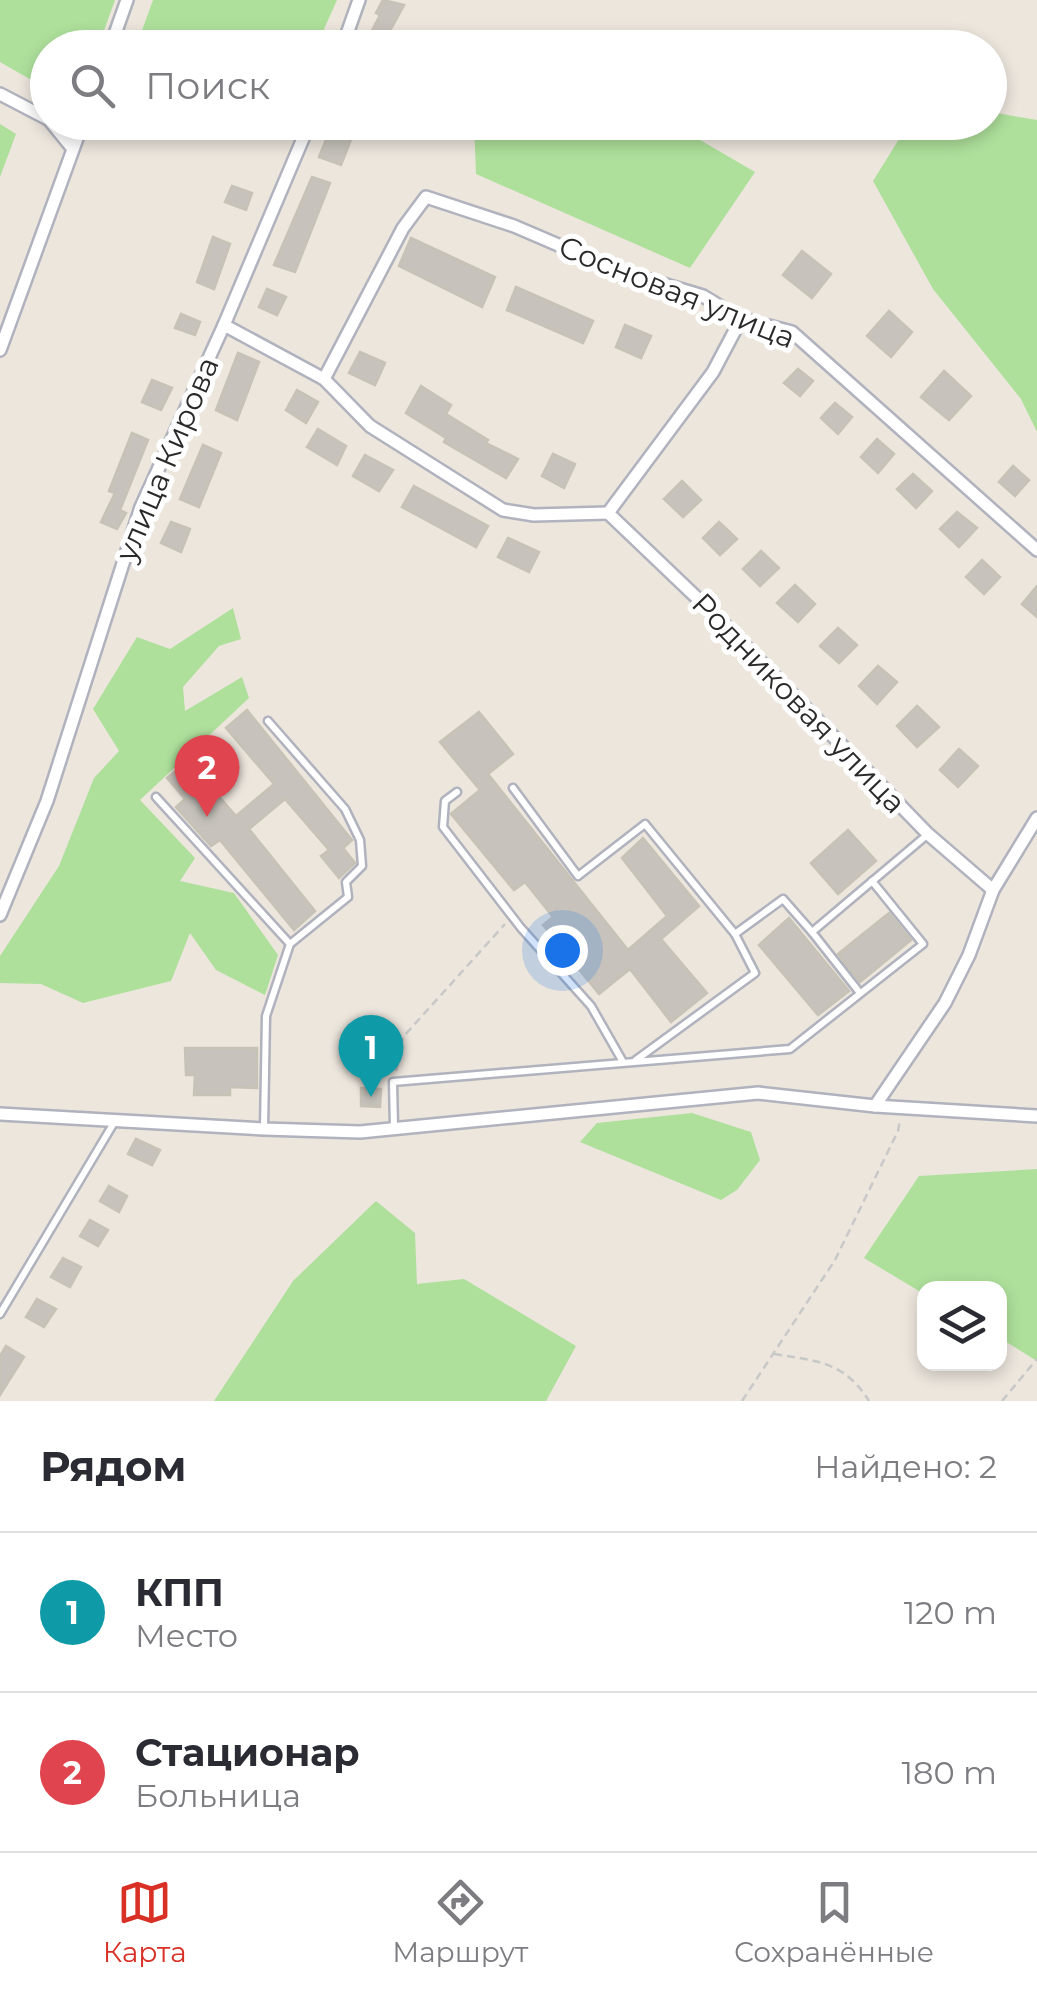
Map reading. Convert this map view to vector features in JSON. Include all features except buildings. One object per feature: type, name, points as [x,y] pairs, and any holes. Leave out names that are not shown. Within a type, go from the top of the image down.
[{"type":"street","points":[[116,30],[127,0]]},
{"type":"street","points":[[349,30],[360,0]]},
{"type":"street","points":[[0,94],[30,111]]},
{"type":"street","points":[[65,140],[73,149]]},
{"type":"street","points":[[0,350],[76,140]]},
{"type":"street","name":"улица Кирова","points":[[0,914],[46,801],[141,506],[302,140]]},
{"type":"street","name":"Сосновая улица","points":[[324,378],[403,228],[426,197],[514,226],[619,271],[702,296],[741,319],[792,332],[1037,550]]},
{"type":"street","points":[[224,325],[324,378],[370,426],[504,510],[534,514],[608,512],[713,372],[741,319]]},
{"type":"street","name":"Родниковая улица","points":[[608,512],[717,616],[928,834],[993,890]]},
{"type":"street","points":[[875,1106],[945,1003],[970,955],[993,890],[1037,818]]},
{"type":"street","points":[[0,1114],[360,1132],[758,1093],[875,1106],[1037,1116]]},
{"type":"lane","points":[[264,1130],[266,1016],[290,944],[348,897],[346,882],[362,866],[360,840],[345,809],[268,721]]},
{"type":"lane","points":[[512,788],[578,876],[645,824],[735,934],[755,973],[635,1060]]},
{"type":"lane","points":[[457,792],[445,800],[443,827],[512,917],[591,1006],[623,1062]]},
{"type":"lane","points":[[156,797],[290,944]]},
{"type":"lane","points":[[812,932],[928,834]]},
{"type":"lane","points":[[394,1128],[393,1082],[790,1049],[923,944],[872,881]]},
{"type":"lane","points":[[735,934],[783,899],[860,994]]},
{"type":"lane","points":[[0,1314],[116,1120]]},
{"type":"path","points":[[393,1082],[403,1037],[512,917]]},
{"type":"path","points":[[742,1401],[835,1260],[898,1131],[902,1108]]},
{"type":"path","points":[[772,1354],[818,1361],[855,1378],[869,1401]]},
{"type":"path","points":[[1002,1401],[1037,1359]]},
{"type":"green space","points":[[0,0],[115,0],[104,30],[30,30],[30,79],[0,62]]},
{"type":"green space","points":[[153,0],[337,0],[324,30],[142,30]]},
{"type":"green space","points":[[1007,115],[1037,120],[1037,432],[1021,399],[933,289],[873,181],[898,140],[1007,140]]},
{"type":"green space","points":[[0,124],[16,134],[0,177]]},
{"type":"green space","points":[[475,140],[700,140],[755,172],[690,268],[476,174]]},
{"type":"green space","points":[[233,608],[241,639],[219,646],[183,687],[185,711],[242,677],[249,698],[140,800],[195,858],[180,881],[234,893],[278,955],[265,995],[216,970],[190,933],[171,981],[83,1003],[41,984],[0,983],[0,956],[59,866],[94,778],[119,751],[93,709],[137,637],[170,649]]},
{"type":"green space","points":[[692,1113],[751,1132],[760,1160],[737,1190],[721,1200],[580,1142],[597,1123]]},
{"type":"green space","points":[[1037,1169],[1037,1361],[1007,1342],[1007,1281],[917,1281],[917,1290],[864,1258],[919,1176]]},
{"type":"green space","points":[[376,1201],[415,1233],[417,1284],[464,1279],[576,1346],[546,1401],[214,1401],[293,1281]]},
{"type":"place","name":"Стационар","points":[[207,817]]},
{"type":"place","name":"КПП","points":[[371,1097]]}]
